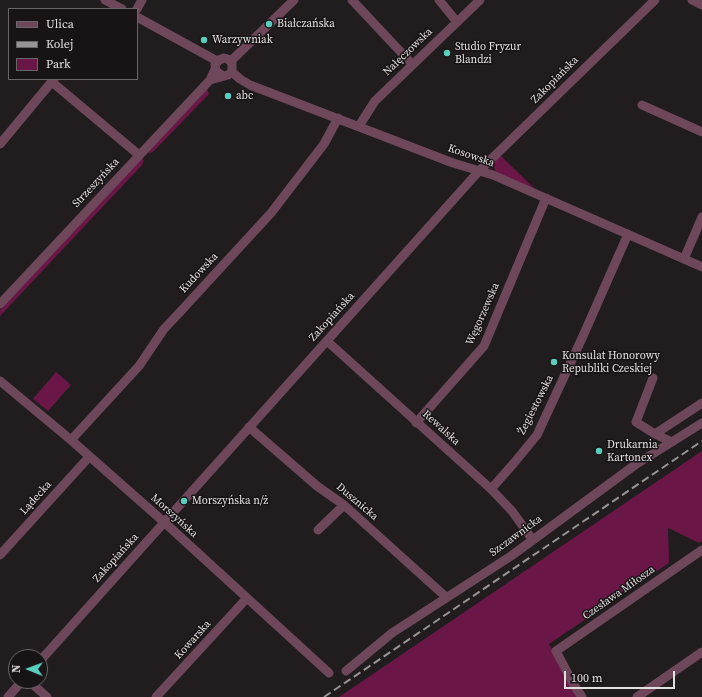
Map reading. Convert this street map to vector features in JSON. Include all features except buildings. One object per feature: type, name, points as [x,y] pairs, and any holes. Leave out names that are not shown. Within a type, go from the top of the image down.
[{"type":"street","points":[[231,61],[294,0]]},
{"type":"street","points":[[352,0],[412,64]]},
{"type":"street","points":[[438,0],[457,22]]},
{"type":"street","name":"Nałęczowska","points":[[359,126],[375,101],[480,0]]},
{"type":"street","name":"Zakopiańska","points":[[48,652],[479,172],[655,0]]},
{"type":"street","points":[[692,0],[702,5]]},
{"type":"street","points":[[105,3],[119,8]]},
{"type":"street","points":[[138,18],[216,65],[218,74],[227,74],[233,66],[231,61]]},
{"type":"street","points":[[216,65],[224,58],[231,61]]},
{"type":"street","name":"Strzeszyńska","points":[[0,304],[210,80],[216,65]]},
{"type":"street","name":"Kosowska","points":[[227,74],[479,172],[493,175],[702,267]]},
{"type":"street","name":"Strzeszyńska","points":[[210,80],[227,74]]},
{"type":"street","points":[[0,144],[53,80],[139,155]]},
{"type":"street","points":[[642,105],[702,132]]},
{"type":"street","name":"Kudowska","points":[[71,440],[139,366],[164,329],[271,212],[324,144],[338,118]]},
{"type":"street","name":"Węgorzewska","points":[[416,423],[484,346],[546,198]]},
{"type":"street","points":[[684,259],[702,217]]},
{"type":"street","name":"Żegiestowska","points":[[490,489],[514,464],[536,435],[583,336],[628,234]]},
{"type":"street","name":"Rewalska","points":[[327,340],[416,423],[490,489],[512,511],[532,539]]},
{"type":"street","points":[[654,378],[636,422],[655,434],[672,442]]},
{"type":"street","name":"Morszyńska","points":[[0,382],[71,440],[164,522],[329,673]]},
{"type":"street","points":[[655,434],[702,403]]},
{"type":"street","name":"Szczawnicka","points":[[346,671],[392,633],[511,556],[532,539],[635,465],[702,423]]},
{"type":"street","name":"Dusznicka","points":[[249,427],[317,486],[344,505],[446,597]]},
{"type":"street","name":"Lądecka","points":[[0,555],[89,457]]},
{"type":"street","points":[[318,530],[344,505]]},
{"type":"street","name":"Czesława Miłosza","points":[[582,697],[574,686],[556,651],[699,552],[702,562]]},
{"type":"street","name":"Kowarska","points":[[156,697],[247,598]]},
{"type":"street","points":[[637,697],[702,652]]},
{"type":"street","points":[[8,697],[15,689]]},
{"type":"street","points":[[38,689],[47,697]]},
{"type":"green space","points":[[207,89],[209,94],[154,151],[149,154],[149,151]]},
{"type":"green space","points":[[500,155],[536,190],[497,173],[494,168],[494,161]]},
{"type":"green space","points":[[141,159],[144,160],[142,165],[0,316],[0,310]]},
{"type":"green space","points":[[56,372],[71,385],[48,411],[33,399]]},
{"type":"green space","points":[[702,451],[702,541],[699,543],[668,528],[669,563],[549,644],[579,697],[339,697]]},
{"type":"railway","points":[[324,697],[702,441]]},
{"type":"place","name":"Białczańska","points":[[269,24]]},
{"type":"place","name":"Warzywniak","points":[[204,40]]},
{"type":"place","name":"Studio Fryzur Blandzi","points":[[447,53]]},
{"type":"place","name":"abc","points":[[228,96]]},
{"type":"place","name":"Konsulat Honorowy Republiki Czeskiej","points":[[554,362]]},
{"type":"place","name":"Drukarnia Kartonex","points":[[599,451]]},
{"type":"place","name":"Morszyńska n/ż","points":[[184,501]]}]
